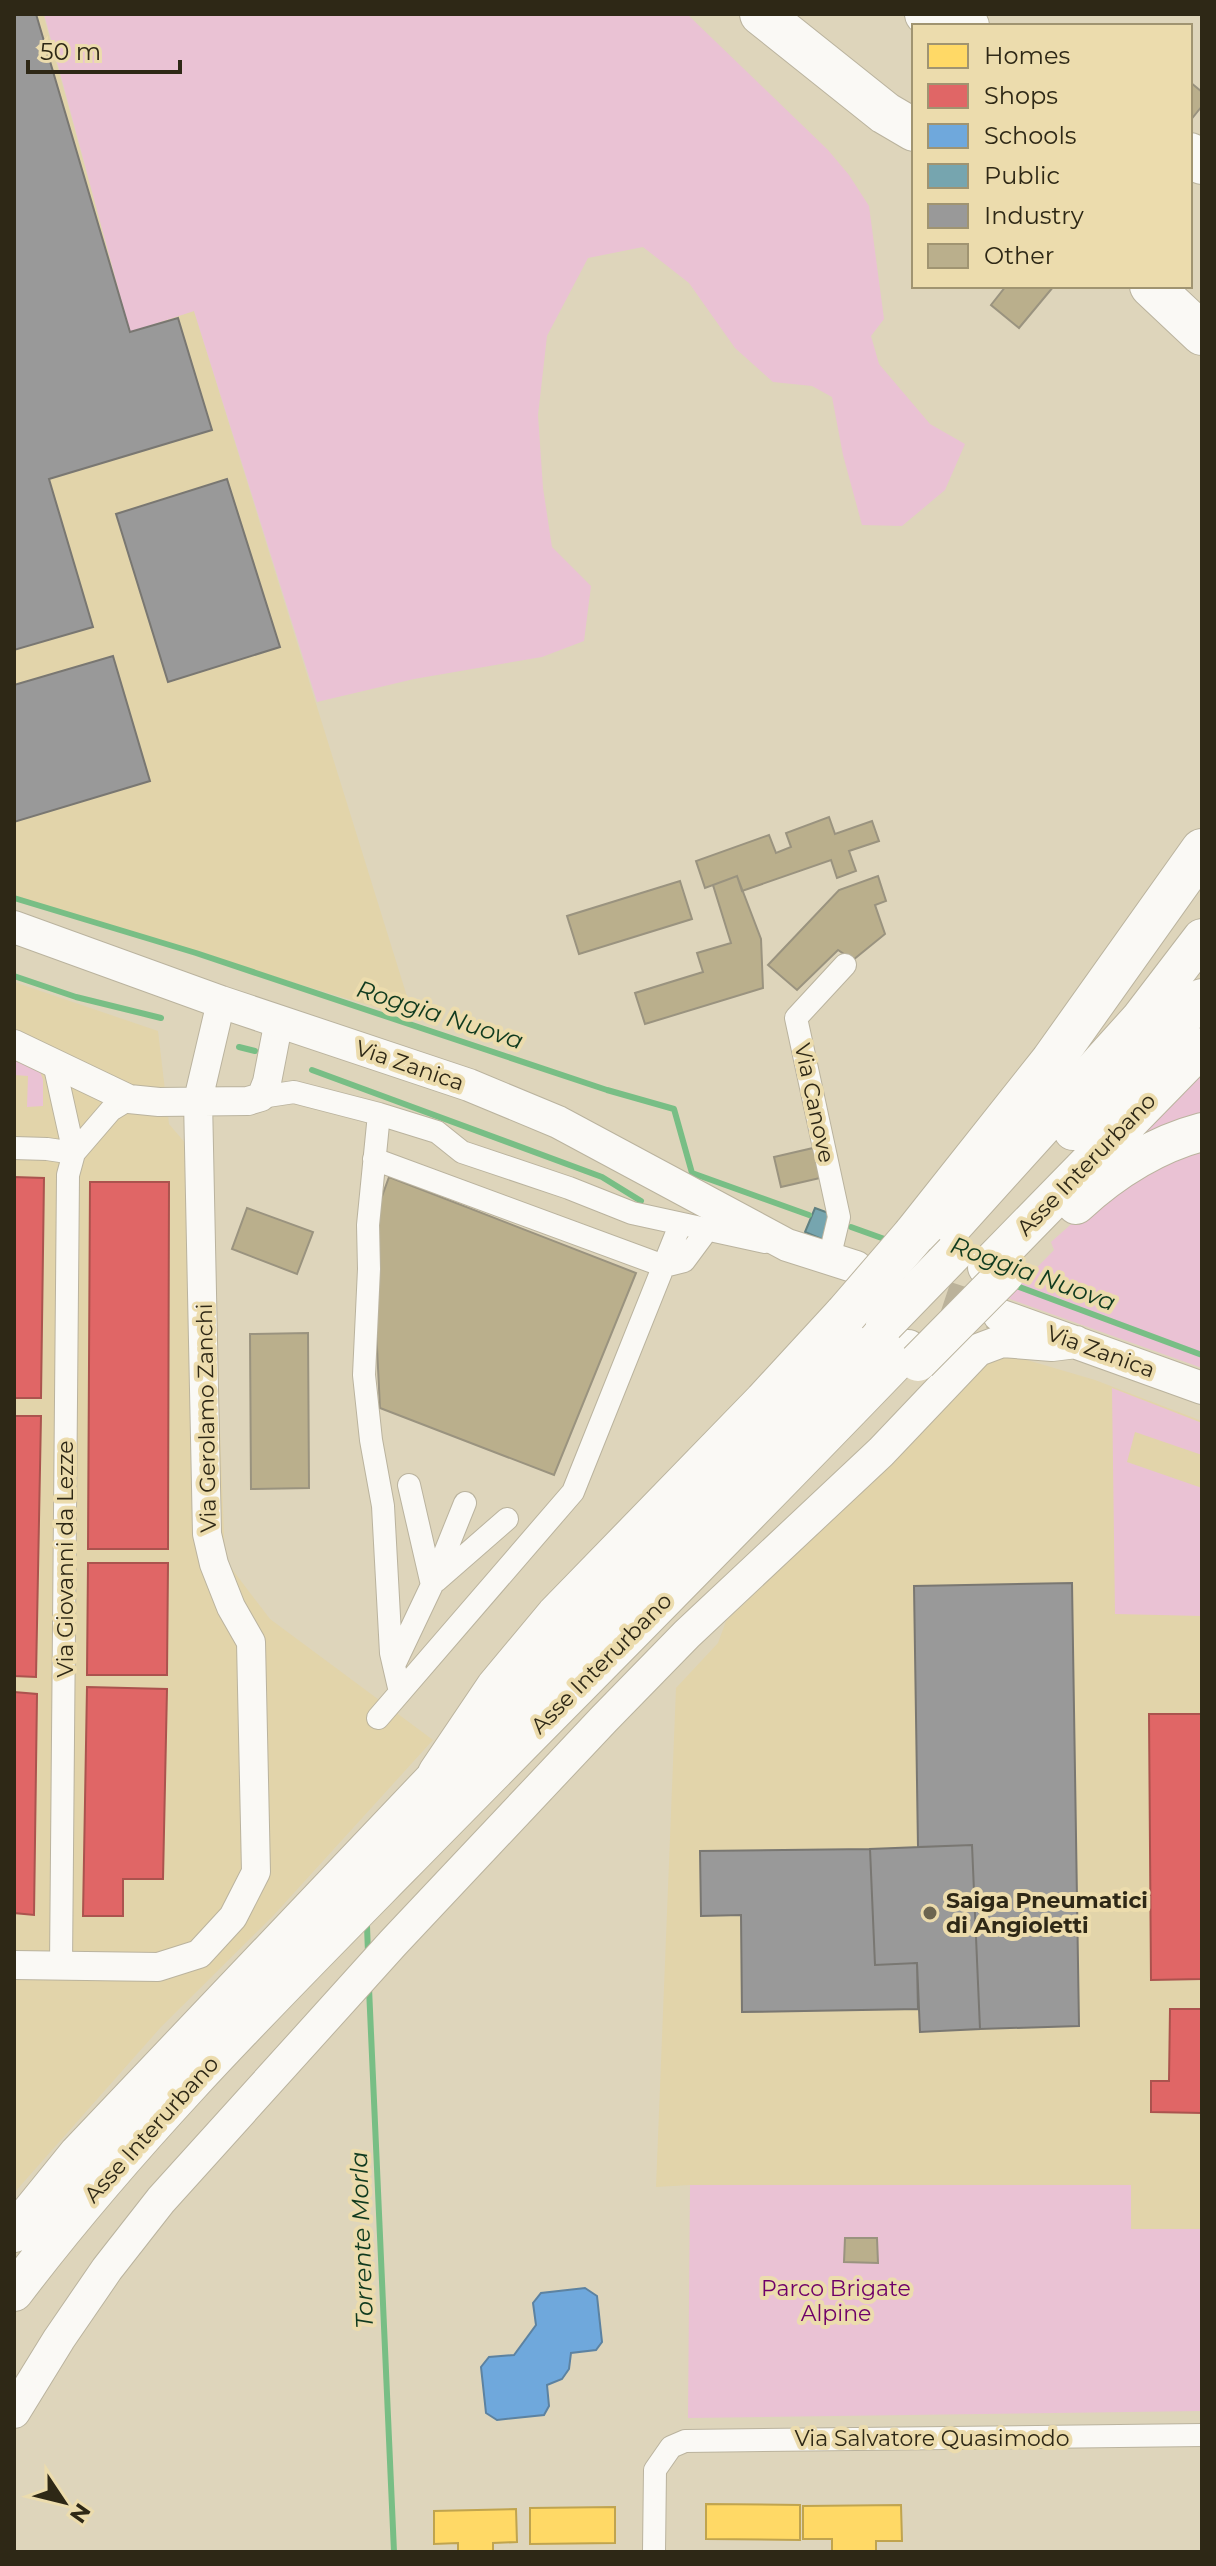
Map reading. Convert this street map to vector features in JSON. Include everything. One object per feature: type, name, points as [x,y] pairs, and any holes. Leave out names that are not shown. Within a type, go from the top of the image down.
[{"type":"highway","points":[[761,14],[885,113],[912,129]]},
{"type":"highway","points":[[926,14],[961,24]]},
{"type":"highway","points":[[1153,288],[1202,334]]},
{"type":"highway","points":[[959,1255],[1052,1061],[1202,850]]},
{"type":"highway","points":[[439,1774],[497,1688],[557,1616],[765,1402],[885,1333],[959,1255],[1202,918]]},
{"type":"highway","points":[[1088,1079],[1140,1019],[1202,938]]},
{"type":"highway","name":"Asse Interurbano","points":[[14,2233],[78,2154],[560,1651],[592,1605],[625,1566],[885,1333],[1202,998]]},
{"type":"highway","name":"Asse Interurbano","points":[[959,1255],[1202,1047]]},
{"type":"highway","points":[[959,1255],[1064,1216],[1114,1173],[1162,1146],[1202,1132]]},
{"type":"highway","name":"Asse Interurbano","points":[[14,2292],[133,2145],[269,2000],[844,1416],[885,1333]]},
{"type":"highway","points":[[14,2319],[26,2299],[89,2221],[214,2075],[269,2000]]},
{"type":"main road","name":"Via Zanica","points":[[14,927],[221,1002],[469,1085],[526,1108],[558,1122],[787,1245],[840,1244]]},
{"type":"main road","name":"Via Zanica","points":[[999,1315],[1202,1388]]},
{"type":"main road","points":[[14,2412],[99,2281],[161,2200],[393,1943],[687,1634],[881,1452],[978,1350],[1002,1341],[1052,1345],[1076,1342]]},
{"type":"street","name":"Via Canove","points":[[840,1244],[796,1018],[845,965]]},
{"type":"street","name":"Via Gerolamo Zanchi","points":[[14,1965],[158,1967],[199,1954],[233,1917],[256,1872],[251,1642],[225,1593],[207,1534],[198,1100],[221,1002]]},
{"type":"street","points":[[14,1044],[129,1099],[159,1102],[248,1101],[261,1097],[267,1082],[279,1020]]},
{"type":"street","name":"Via Giovanni da Lezze","points":[[54,1063],[74,1153],[68,1175],[61,1965]]},
{"type":"street","name":"Via Zanica","points":[[261,1097],[294,1092],[379,1114],[437,1132],[462,1152],[632,1213],[787,1245]]},
{"type":"street","points":[[14,1148],[74,1153],[111,1110],[129,1099]]},
{"type":"street","points":[[379,1114],[371,1187],[364,1375],[371,1440],[383,1506],[391,1653],[400,1692]]},
{"type":"street","points":[[374,1159],[664,1266],[684,1261],[707,1230]]},
{"type":"street","points":[[378,1718],[573,1492],[680,1225]]},
{"type":"street","points":[[409,1485],[432,1585]]},
{"type":"street","points":[[394,1665],[432,1585],[465,1503]]},
{"type":"street","points":[[432,1585],[507,1519]]},
{"type":"street","name":"Via Salvatore Quasimodo","points":[[654,2552],[655,2470],[671,2447],[685,2441],[1202,2435]]},
{"type":"shaded area","points":[[14,14],[43,14],[130,332],[194,311],[414,1019],[14,898]]},
{"type":"shaded area","points":[[14,982],[158,1031],[169,1124],[210,1172],[225,1560],[270,1619],[433,1740],[273,1916],[161,2027],[14,2193]]},
{"type":"shaded area","points":[[990,1349],[1095,1380],[1202,1421],[1202,2229],[1131,2229],[1130,2185],[656,2187],[676,1688],[718,1643],[726,1621],[892,1463]]},
{"type":"green space","points":[[44,14],[687,14],[828,150],[869,206],[884,319],[871,336],[879,364],[930,424],[965,444],[945,490],[902,526],[862,525],[843,455],[832,397],[812,386],[773,382],[735,348],[689,283],[643,247],[588,258],[547,336],[538,415],[543,488],[552,547],[591,586],[584,641],[542,657],[414,679],[317,702],[194,311],[130,332]]},
{"type":"green space","points":[[14,1055],[38,1066],[43,1080],[43,1106],[27,1107],[28,1076],[14,1075]]},
{"type":"green space","points":[[1202,1071],[1202,1119],[1112,1159]]},
{"type":"green space","points":[[1202,1143],[1202,1368],[1007,1298],[1054,1250],[1051,1242],[1113,1187]]},
{"type":"green space","points":[[1112,1388],[1202,1423],[1202,1455],[1135,1432],[1127,1462],[1202,1488],[1202,1616],[1115,1614]]},
{"type":"green space","name":"Parco Brigate Alpine","points":[[690,2185],[1131,2185],[1131,2229],[1202,2229],[1202,2411],[688,2418]]},
{"type":"building: Homes","points":[[706,2504],[800,2505],[800,2540],[706,2539]]},
{"type":"building: Homes","points":[[901,2505],[902,2541],[876,2541],[876,2552],[832,2552],[832,2539],[803,2539],[803,2506]]},
{"type":"building: Homes","points":[[615,2507],[615,2543],[530,2544],[530,2508]]},
{"type":"building: Homes","points":[[516,2509],[517,2542],[493,2543],[493,2552],[458,2552],[458,2543],[434,2544],[434,2511]]},
{"type":"building: Shops","points":[[14,1177],[44,1178],[41,1398],[14,1398]]},
{"type":"building: Shops","points":[[90,1182],[169,1182],[168,1549],[88,1549]]},
{"type":"building: Shops","points":[[14,1416],[41,1416],[36,1677],[14,1676]]},
{"type":"building: Shops","points":[[88,1563],[168,1563],[167,1675],[87,1675]]},
{"type":"building: Shops","points":[[87,1687],[167,1689],[163,1879],[123,1879],[123,1916],[83,1916]]},
{"type":"building: Shops","points":[[14,1692],[37,1694],[34,1915],[14,1913]]},
{"type":"building: Shops","points":[[1149,1714],[1202,1714],[1202,1979],[1151,1980]]},
{"type":"building: Shops","points":[[1170,2009],[1202,2009],[1202,2113],[1151,2112],[1151,2081],[1169,2081]]},
{"type":"building: Schools","points":[[585,2288],[597,2296],[602,2342],[596,2350],[571,2353],[569,2369],[562,2379],[547,2385],[549,2406],[544,2415],[497,2420],[486,2413],[481,2367],[489,2357],[514,2355],[536,2325],[533,2303],[541,2293]]},
{"type":"building: Public","points":[[815,1208],[834,1215],[824,1240],[805,1232]]},
{"type":"building: Industry","points":[[14,14],[36,14],[130,332],[178,318],[212,430],[49,479],[93,627],[14,650]]},
{"type":"building: Industry","points":[[227,479],[280,647],[168,682],[116,514]]},
{"type":"building: Industry","points":[[113,656],[150,781],[14,822],[14,685]]},
{"type":"building: Industry","points":[[1072,1583],[1079,2026],[980,2029],[972,1845],[918,1847],[914,1586]]},
{"type":"building: Industry","points":[[972,1845],[980,2029],[920,2032],[917,1963],[875,1965],[870,1849]]},
{"type":"building: Industry","points":[[870,1849],[875,1965],[917,1963],[918,2009],[742,2012],[741,1915],[701,1916],[700,1851]]},
{"type":"building: Other","points":[[1192,84],[1202,92],[1202,106],[1192,118]]},
{"type":"building: Other","points":[[1004,288],[1052,288],[1019,328],[991,305]]},
{"type":"building: Other","points":[[829,817],[835,834],[872,821],[879,841],[849,851],[856,871],[837,878],[831,860],[742,891],[737,876],[705,888],[696,861],[769,835],[776,853],[791,847],[786,833]]},
{"type":"building: Other","points":[[737,876],[761,939],[763,988],[645,1024],[635,993],[703,972],[697,953],[731,943],[713,885]]},
{"type":"building: Other","points":[[878,876],[886,901],[875,905],[885,934],[853,960],[838,950],[797,990],[768,965],[839,890]]},
{"type":"building: Other","points":[[680,881],[692,919],[579,954],[567,916]]},
{"type":"building: Other","points":[[813,1148],[820,1178],[781,1187],[774,1157]]},
{"type":"building: Other","points":[[389,1177],[636,1273],[554,1475],[380,1408],[371,1227]]},
{"type":"building: Other","points":[[247,1208],[313,1232],[297,1274],[232,1249]]},
{"type":"building: Other","points":[[308,1333],[309,1488],[251,1489],[250,1334]]},
{"type":"building: Other","points":[[845,2238],[877,2238],[878,2263],[844,2262]]},
{"type":"waterway","name":"Roggia Nuova","points":[[14,898],[196,953],[607,1090],[674,1109],[692,1173],[809,1215]]},
{"type":"waterway","name":"Torrente Morla","points":[[14,976],[76,997],[161,1018]]},
{"type":"waterway","name":"Torrente Morla","points":[[239,1047],[255,1051]]},
{"type":"waterway","points":[[312,1070],[602,1177],[641,1201]]},
{"type":"waterway","name":"Roggia Nuova","points":[[851,1227],[890,1241]]},
{"type":"waterway","name":"Roggia Nuova","points":[[1014,1285],[1202,1355]]},
{"type":"waterway","name":"Torrente Morla","points":[[367,1926],[368,1953]]},
{"type":"waterway","name":"Torrente Morla","points":[[369,1988],[394,2552]]},
{"type":"tunnel","points":[[900,1282],[993,1313]]},
{"type":"place","name":"Saiga Pneumatici di Angioletti","points":[[930,1913]]}]
